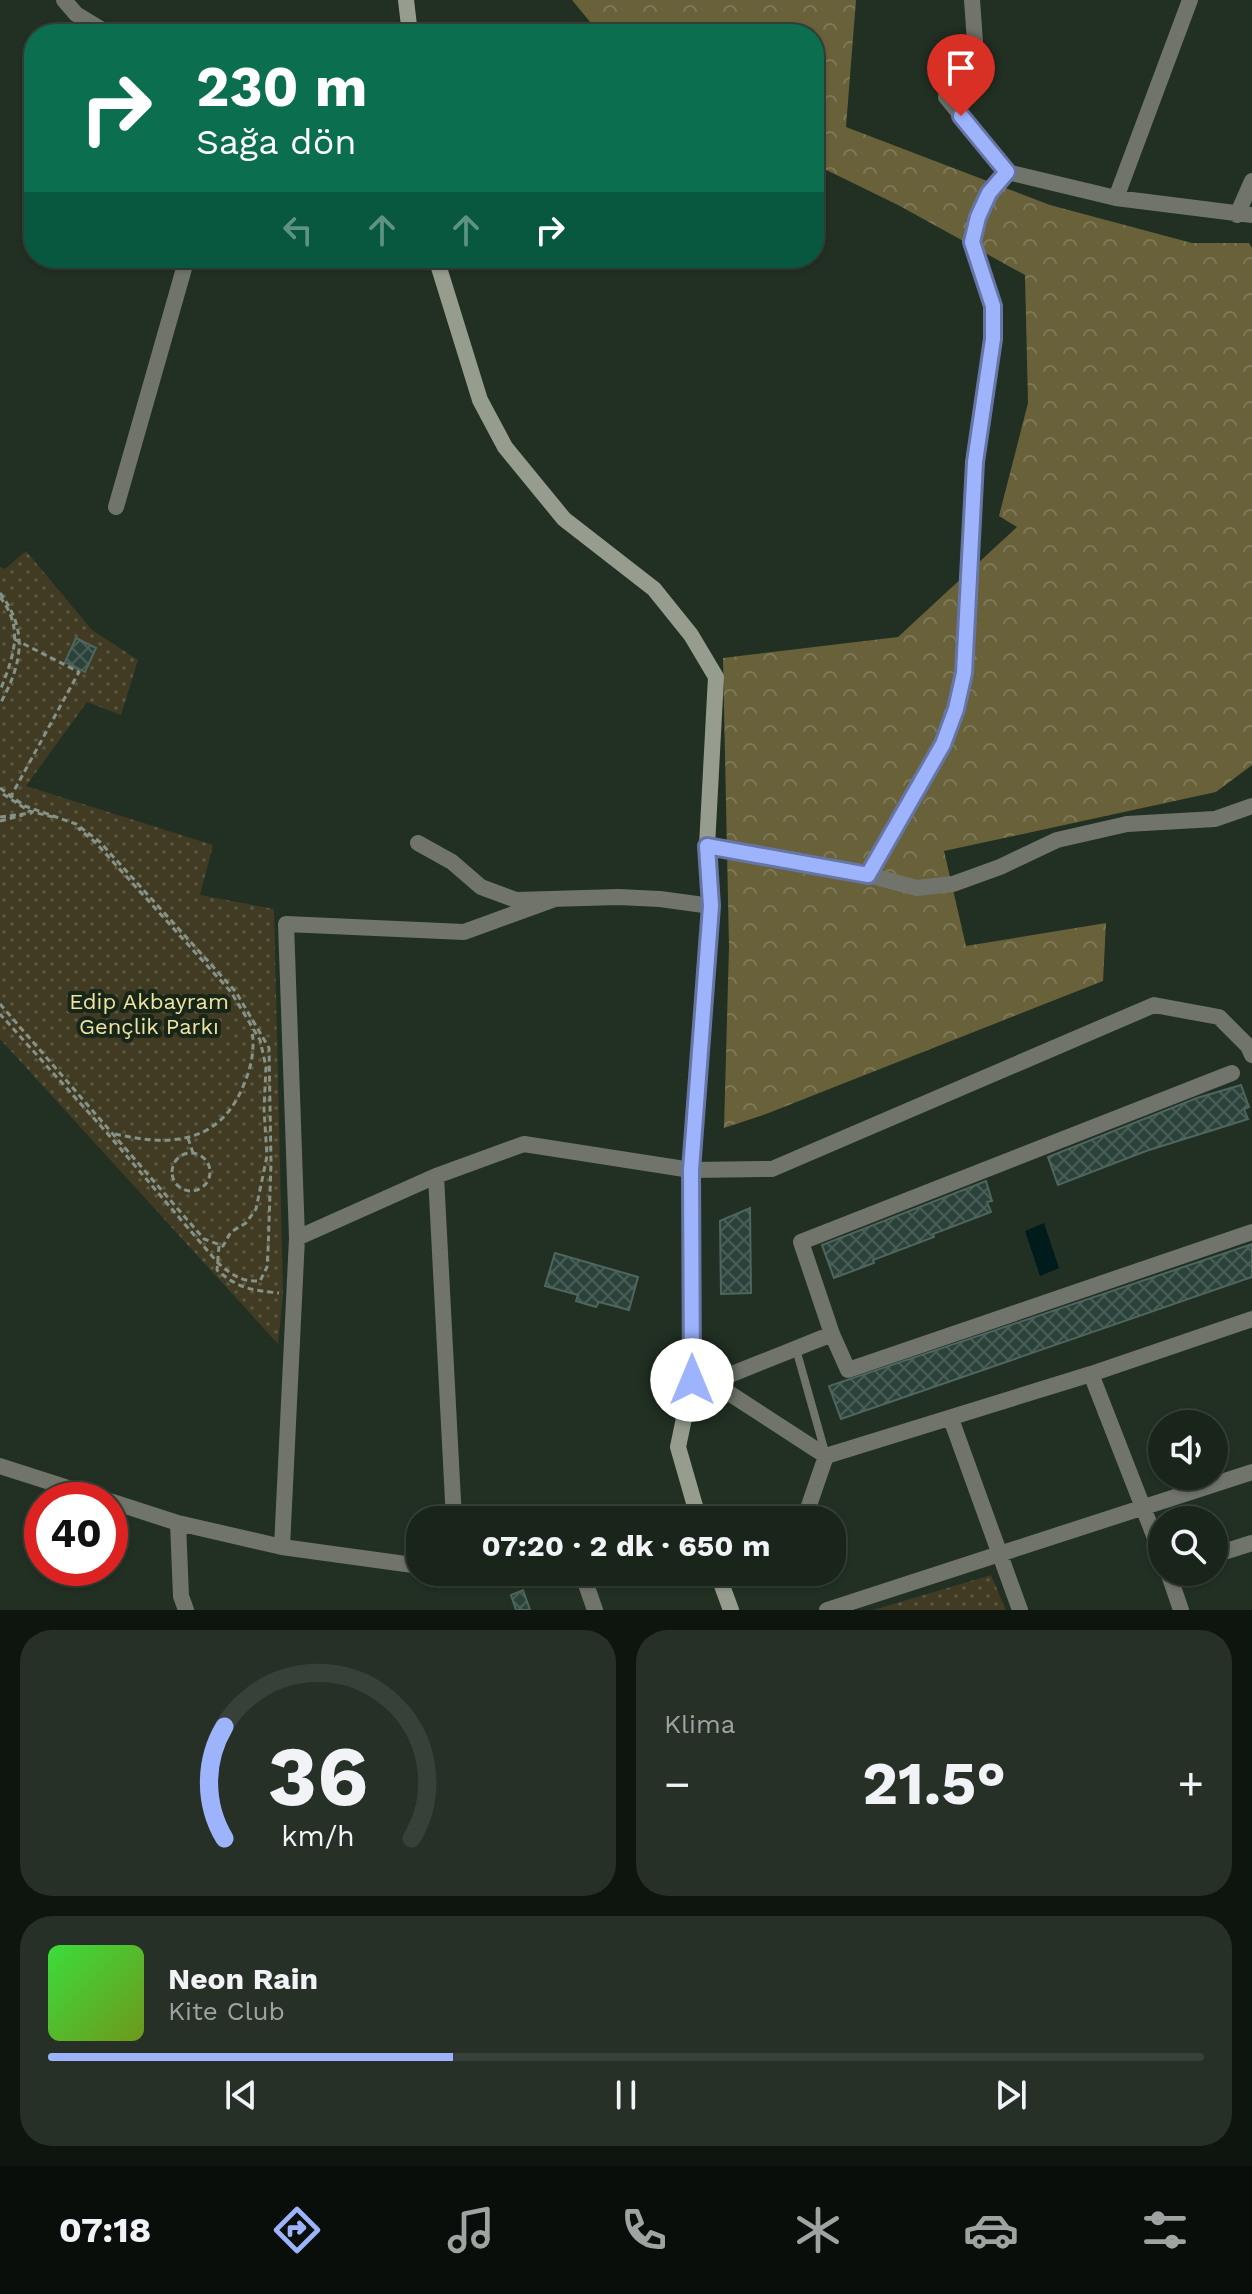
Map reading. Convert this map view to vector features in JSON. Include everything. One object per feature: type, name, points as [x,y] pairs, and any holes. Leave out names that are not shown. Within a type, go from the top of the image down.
[{"type":"street","points":[[64,0],[76,14],[92,24]]},
{"type":"street","points":[[406,0],[409,24]]},
{"type":"street","points":[[972,0],[975,42],[958,48],[946,97],[1007,172],[1116,198],[1245,215],[1252,181]]},
{"type":"street","points":[[1116,198],[1190,0]]},
{"type":"street","points":[[868,875],[943,744],[956,709],[964,673],[975,462],[993,339],[993,306],[972,242],[978,217],[989,193],[1007,172]]},
{"type":"street","points":[[116,507],[184,268]]},
{"type":"street","points":[[439,268],[480,400],[505,447],[564,519],[654,589],[691,635],[716,677],[707,846],[711,906],[691,1170],[692,1380],[678,1447],[695,1506]]},
{"type":"street","points":[[707,846],[868,875],[917,888],[953,884],[1000,867],[1057,840],[1127,824],[1215,819],[1252,806]]},
{"type":"street","points":[[418,843],[452,862],[481,887],[516,900],[618,897],[711,906]]},
{"type":"street","points":[[282,1547],[297,1238],[286,924],[464,932],[555,899]]},
{"type":"street","points":[[297,1238],[436,1176],[524,1144],[691,1170],[772,1169],[1154,1005],[1219,1017],[1248,1046],[1252,1055]]},
{"type":"street","points":[[1232,1073],[801,1242],[832,1334],[848,1370],[1252,1232]]},
{"type":"street","points":[[436,1176],[453,1506]]},
{"type":"street","points":[[712,1382],[826,1456],[1091,1374],[1252,1319]]},
{"type":"street","points":[[692,1380],[712,1382],[832,1334]]},
{"type":"street","points":[[1091,1374],[1148,1519]]},
{"type":"street","points":[[951,1419],[1020,1610]]},
{"type":"street","points":[[809,1506],[826,1456]]},
{"type":"street","points":[[0,1466],[49,1482]]},
{"type":"street","points":[[827,1610],[1252,1472]]},
{"type":"street","points":[[128,1507],[178,1523],[282,1547],[406,1564]]},
{"type":"street","points":[[178,1523],[181,1596],[186,1610]]},
{"type":"street","points":[[1228,1551],[1252,1543]]},
{"type":"street","points":[[587,1586],[595,1610]]},
{"type":"street","points":[[722,1586],[731,1610]]},
{"type":"street","points":[[1173,1586],[1181,1610]]},
{"type":"lane","points":[[796,1349],[826,1456]]},
{"type":"path","points":[[0,595],[14,624],[15,652],[0,691]]},
{"type":"path","points":[[0,595],[16,619],[20,642],[16,667],[0,704]]},
{"type":"path","points":[[10,799],[79,672],[14,639]]},
{"type":"path","points":[[0,790],[10,799],[38,813],[74,825],[96,843],[231,992],[260,1040],[266,1067],[264,1109],[267,1156],[256,1209],[246,1223],[231,1232],[227,1243],[219,1246],[204,1239],[0,1004]]},
{"type":"path","points":[[0,1014],[218,1263],[234,1277],[260,1281],[267,1267],[271,1163],[269,1048],[236,992],[100,842],[76,824],[38,813],[10,799]]},
{"type":"path","points":[[0,819],[38,813]]},
{"type":"path","points":[[115,1134],[153,1141],[174,1141],[188,1138],[220,1122],[233,1108],[251,1069],[254,1051],[252,1026]]},
{"type":"path","points":[[188,1138],[193,1153],[205,1158],[211,1174],[203,1188],[187,1192],[174,1182],[173,1165],[179,1157],[193,1153]]},
{"type":"path","points":[[219,1246],[217,1270],[234,1284],[250,1290],[294,1294]]},
{"type":"green space","points":[[572,0],[856,0],[846,127],[1050,205],[1192,243],[1249,243],[1252,248],[1252,765],[1216,792],[944,851],[966,946],[1106,923],[1103,981],[724,1128],[729,947],[723,658],[898,637],[1017,527],[999,516],[1028,403],[1025,275],[898,205],[824,169],[824,24],[592,24]]},
{"type":"green space","name":"Edip Akbayram Gençlik Parkı","points":[[26,551],[92,630],[138,660],[121,715],[87,702],[26,786],[213,845],[200,895],[274,909],[283,1294],[278,1344],[0,1039],[0,567],[5,569]]},
{"type":"green space","points":[[991,1575],[1006,1610],[873,1610]]},
{"type":"water","points":[[1044,1223],[1059,1268],[1040,1276],[1025,1231]]},
{"type":"building","points":[[76,638],[96,648],[85,672],[65,662]]},
{"type":"building","points":[[1241,1085],[1249,1107],[1244,1109],[1248,1119],[1146,1151],[1058,1185],[1048,1157],[1197,1098]]},
{"type":"building","points":[[986,1181],[992,1201],[987,1202],[991,1212],[834,1278],[822,1245]]},
{"type":"building","points":[[750,1208],[751,1293],[721,1294],[720,1221]]},
{"type":"building","points":[[1252,1244],[1252,1277],[841,1419],[829,1386]]},
{"type":"building","points":[[555,1253],[638,1277],[629,1310],[599,1302],[596,1307],[576,1301],[578,1295],[545,1286]]},
{"type":"building","points":[[523,1590],[530,1610],[516,1610],[511,1595]]},
{"type":"route","points":[[692,1380],[691,1170],[711,906],[707,846],[868,875],[943,744],[956,709],[964,673],[975,462],[993,339],[993,306],[972,242],[978,217],[989,193],[1007,172],[961,116]]}]
